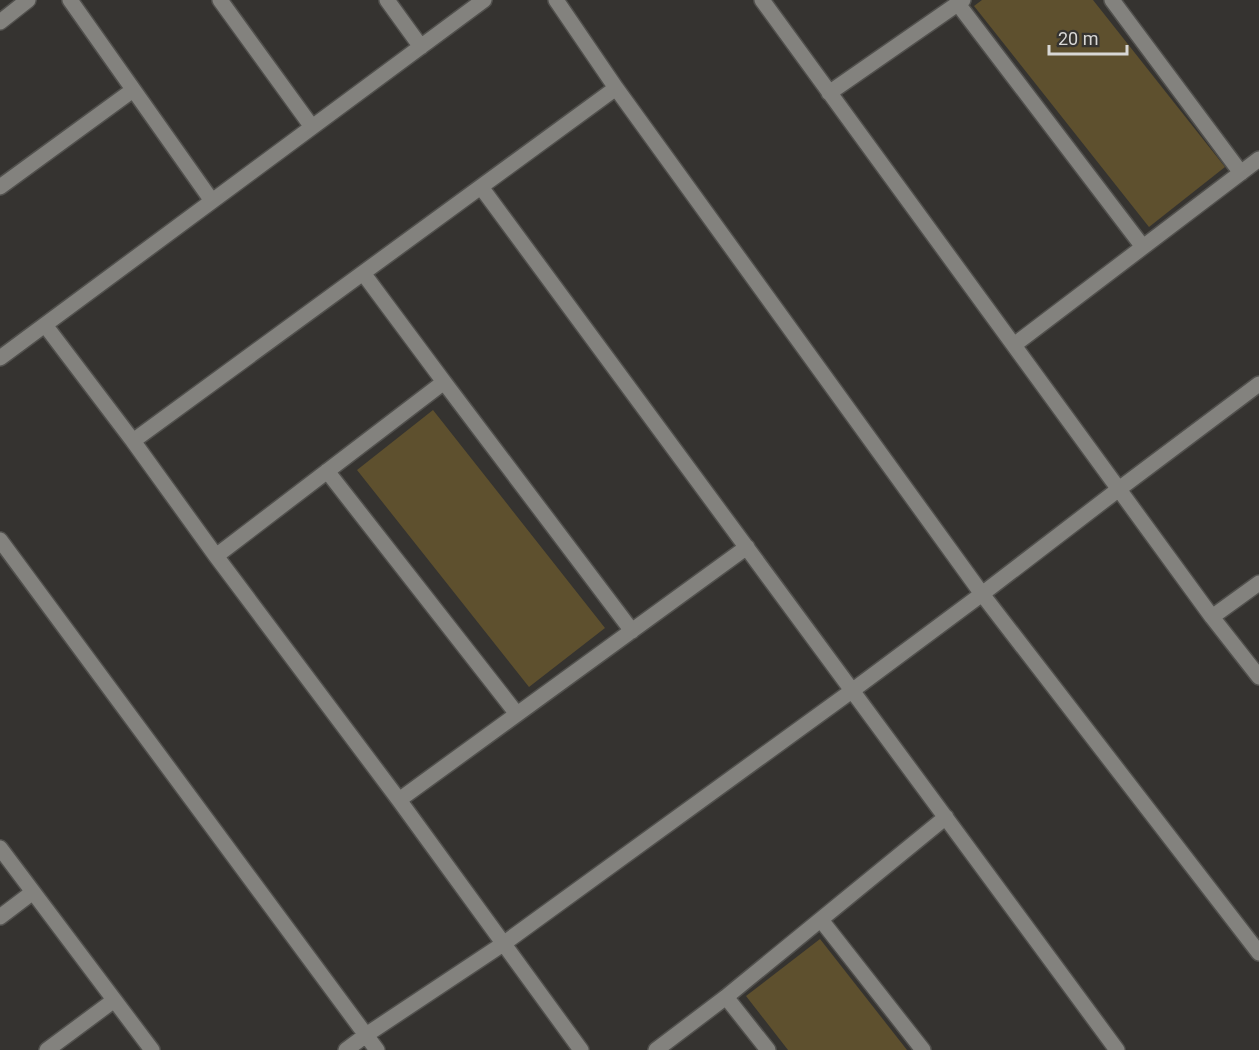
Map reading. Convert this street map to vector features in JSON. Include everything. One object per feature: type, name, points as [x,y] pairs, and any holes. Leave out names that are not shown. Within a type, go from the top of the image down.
[{"type":"street","points":[[0,22],[28,0]]},
{"type":"street","points":[[70,0],[212,201]]},
{"type":"street","points":[[219,0],[312,127]]},
{"type":"street","points":[[387,0],[421,47]]},
{"type":"street","points":[[0,358],[484,0]]},
{"type":"street","points":[[556,0],[616,88],[982,594],[1259,953]]},
{"type":"street","points":[[762,0],[1212,617],[1259,677]]},
{"type":"street","points":[[1112,0],[1241,173]]},
{"type":"street","points":[[829,93],[961,2],[1143,247]]},
{"type":"street","points":[[133,441],[616,88]]},
{"type":"street","points":[[0,187],[133,90]]},
{"type":"street","points":[[1014,345],[1259,159]]},
{"type":"street","points":[[481,187],[1117,1050]]},
{"type":"street","points":[[363,273],[632,631]]},
{"type":"street","points":[[45,325],[399,800],[581,1050]]},
{"type":"street","points":[[216,556],[444,382]]},
{"type":"street","points":[[346,1050],[503,944],[853,690],[1259,384]]},
{"type":"street","points":[[327,471],[517,714]]},
{"type":"street","points":[[0,540],[377,1050]]},
{"type":"street","points":[[399,800],[747,548]]},
{"type":"street","points":[[1212,617],[1259,583]]},
{"type":"street","points":[[656,1050],[726,998],[946,817]]},
{"type":"street","points":[[0,848],[152,1050]]},
{"type":"street","points":[[0,917],[33,892]]},
{"type":"street","points":[[821,920],[923,1050]]},
{"type":"street","points":[[726,998],[768,1050]]},
{"type":"street","points":[[47,1050],[113,1000]]},
{"type":"shaded area","points":[[982,0],[1093,0],[1225,167],[1149,227],[974,6]]},
{"type":"shaded area","points":[[433,410],[605,628],[529,687],[357,470]]},
{"type":"shaded area","points":[[820,939],[907,1050],[788,1050],[746,996]]}]
